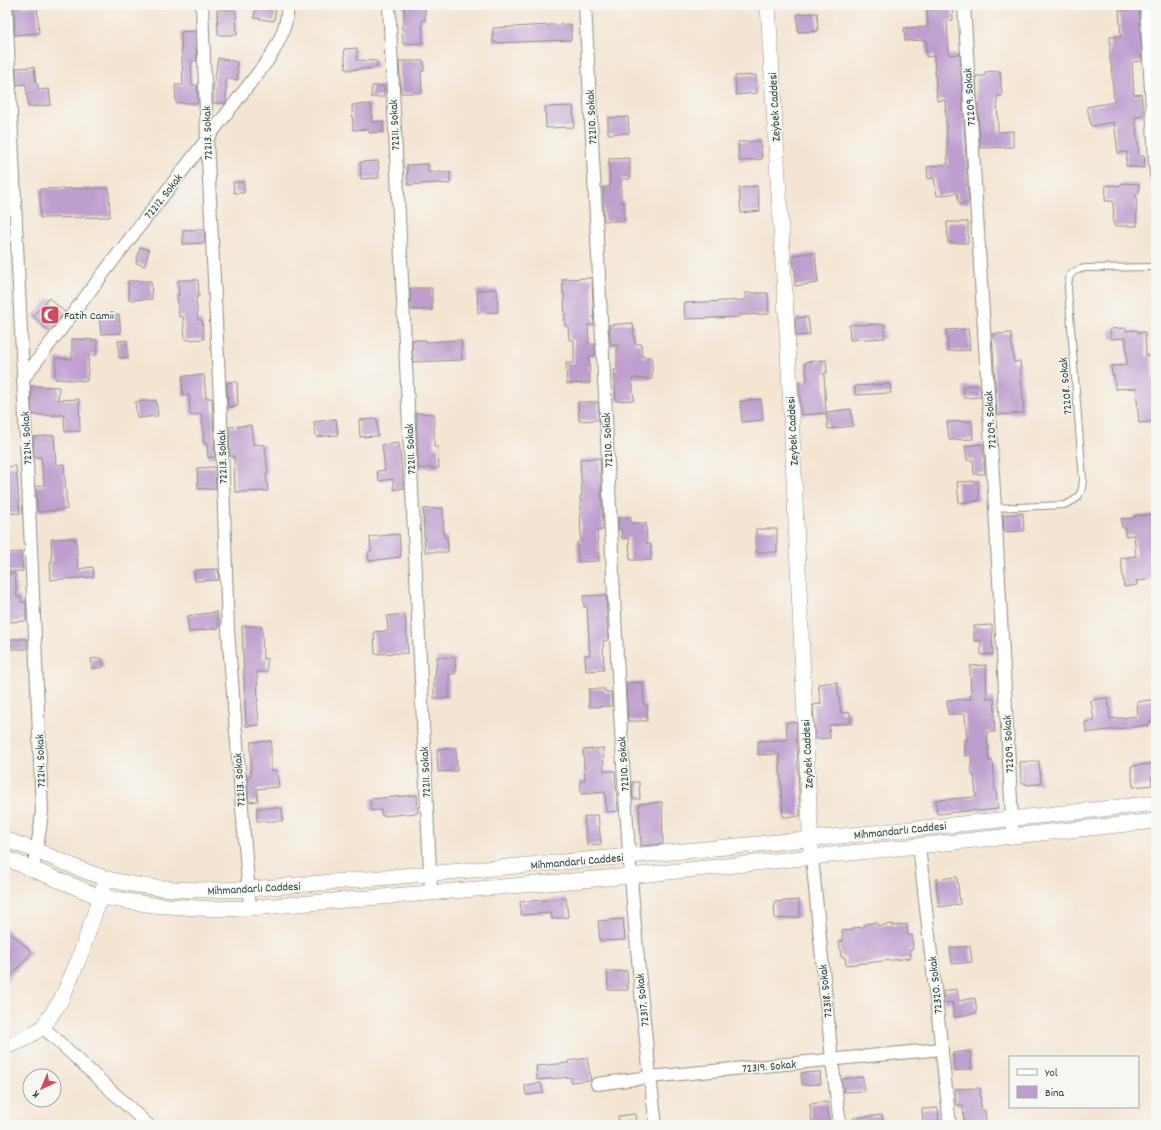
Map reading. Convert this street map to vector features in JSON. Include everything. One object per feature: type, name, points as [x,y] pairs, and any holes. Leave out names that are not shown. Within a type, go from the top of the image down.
[{"type":"street","name":"72214. Sokak","points":[[6,5],[42,811],[33,869]]},
{"type":"street","name":"72213. Sokak","points":[[202,5],[221,420],[228,631],[250,908]]},
{"type":"street","name":"72212. Sokak","points":[[23,380],[268,60],[282,37],[288,16],[288,5]]},
{"type":"street","name":"72211. Sokak","points":[[389,5],[431,892]]},
{"type":"street","name":"72210. Sokak","points":[[585,5],[599,270],[615,636],[630,876]]},
{"type":"street","name":"Zeybek Caddesi","points":[[768,5],[787,340],[812,857]]},
{"type":"street","name":"72209. Sokak","points":[[964,5],[995,508],[1013,836]]},
{"type":"street","points":[[1146,5],[1156,175]]},
{"type":"street","name":"Mihmandarlı Caddesi","points":[[5,839],[108,879],[163,889],[199,891],[248,889],[430,874],[811,840],[1156,803]]},
{"type":"street","name":"Mihmandarlı Caddesi","points":[[5,858],[100,897],[160,906],[214,909],[250,908],[630,876],[1156,821]]},
{"type":"street","name":"72320. Sokak","points":[[919,846],[950,1125]]},
{"type":"street","name":"72318. Sokak","points":[[812,857],[832,1060],[840,1125]]},
{"type":"street","name":"72317. Sokak","points":[[630,876],[656,1125]]},
{"type":"street","points":[[5,1047],[23,1040],[43,1027],[60,1000],[79,959],[100,897],[108,879]]},
{"type":"street","points":[[43,1027],[148,1125]]},
{"type":"street","name":"72319. Sokak","points":[[597,1084],[650,1077],[942,1050]]},
{"type":"lane","name":"72208. Sokak","points":[[995,508],[1064,505],[1076,499],[1081,494],[1083,488],[1068,290],[1068,279],[1071,274],[1079,269],[1086,268],[1156,267]]},
{"type":"building","points":[[14,5],[22,5],[22,7],[37,6],[39,33],[15,35]]},
{"type":"building","points":[[256,5],[276,7],[274,21],[254,18]]},
{"type":"building","points":[[404,5],[425,5],[425,20],[422,20],[423,43],[403,44],[402,25],[404,25]]},
{"type":"building","points":[[952,5],[953,20],[947,21],[949,55],[960,54],[966,174],[969,203],[959,204],[957,193],[937,196],[934,178],[928,179],[927,167],[948,164],[945,100],[937,101],[934,56],[926,57],[926,40],[905,41],[904,28],[928,27],[927,6]]},
{"type":"building","points":[[1126,5],[1139,5],[1142,61],[1132,62],[1134,95],[1141,94],[1144,116],[1135,117],[1139,156],[1145,156],[1144,168],[1126,166],[1127,152],[1118,153],[1114,122],[1091,126],[1087,107],[1114,102],[1110,62],[1110,37],[1121,37],[1119,10],[1127,10]]},
{"type":"building","points":[[1154,5],[1156,5],[1156,47]]},
{"type":"building","points":[[217,10],[236,10],[237,35],[218,35]]},
{"type":"building","points":[[817,13],[818,31],[798,32],[797,14]]},
{"type":"building","points":[[571,24],[571,40],[493,43],[493,28]]},
{"type":"building","points":[[195,31],[197,61],[191,61],[192,85],[197,85],[198,103],[176,103],[175,85],[183,85],[181,32]]},
{"type":"building","points":[[357,48],[357,60],[377,61],[377,68],[346,70],[344,49]]},
{"type":"building","points":[[218,58],[237,62],[238,80],[226,78],[226,103],[213,103],[213,90]]},
{"type":"building","points":[[399,61],[424,61],[424,71],[421,71],[422,93],[401,93]]},
{"type":"building","points":[[34,67],[38,90],[49,89],[51,105],[28,107],[26,84],[17,85],[16,68]]},
{"type":"building","points":[[1000,71],[1002,96],[997,96],[998,132],[1013,131],[1013,147],[980,148],[976,76],[985,76],[985,72]]},
{"type":"building","points":[[756,75],[757,93],[736,95],[735,76]]},
{"type":"building","points":[[372,86],[384,86],[384,97],[371,97]]},
{"type":"building","points":[[371,104],[372,122],[383,121],[384,132],[369,133],[369,129],[353,130],[352,105]]},
{"type":"building","points":[[573,106],[574,127],[546,128],[545,107]]},
{"type":"building","points":[[628,117],[629,133],[608,134],[608,118]]},
{"type":"building","points":[[760,141],[762,159],[739,161],[738,142]]},
{"type":"building","points":[[630,158],[630,179],[621,179],[621,202],[624,202],[624,221],[604,221],[603,187],[610,187],[609,159]]},
{"type":"building","points":[[378,161],[379,178],[361,179],[360,162]]},
{"type":"building","points":[[428,164],[428,172],[450,172],[450,184],[437,183],[408,185],[407,165]]},
{"type":"building","points":[[233,182],[244,182],[244,193],[234,193]]},
{"type":"building","points":[[1121,183],[1139,184],[1139,194],[1136,194],[1137,226],[1114,226],[1113,201],[1105,201],[1106,185],[1121,186]]},
{"type":"building","points":[[757,186],[760,211],[741,213],[739,188]]},
{"type":"building","points":[[109,188],[110,217],[40,218],[40,189]]},
{"type":"building","points":[[947,222],[968,222],[968,243],[948,243]]},
{"type":"building","points":[[204,229],[205,243],[183,244],[183,230]]},
{"type":"building","points":[[140,247],[149,250],[145,266],[136,263]]},
{"type":"building","points":[[815,253],[818,283],[795,286],[793,255]]},
{"type":"building","points":[[592,278],[594,325],[588,325],[589,344],[595,344],[595,356],[589,356],[590,383],[567,384],[566,363],[574,363],[574,340],[569,340],[568,326],[565,326],[562,279]]},
{"type":"building","points":[[178,280],[198,280],[199,297],[196,297],[198,320],[202,320],[204,339],[185,340],[183,316],[179,317],[177,295],[179,295]]},
{"type":"building","points":[[128,281],[151,281],[152,299],[129,300]]},
{"type":"building","points":[[410,288],[432,288],[432,310],[411,310]]},
{"type":"building","points":[[497,289],[498,312],[478,313],[477,290]]},
{"type":"building","points":[[745,293],[768,293],[769,314],[739,315],[739,317],[685,319],[684,303],[745,300]]},
{"type":"building","name":"Fatih Camii","points":[[49,298],[65,312],[49,331],[33,316]]},
{"type":"building","points":[[119,315],[121,333],[101,334],[99,316]]},
{"type":"building","points":[[808,317],[810,335],[796,336],[795,318]]},
{"type":"building","points":[[633,323],[635,344],[641,344],[642,357],[652,357],[652,379],[632,378],[634,400],[616,401],[614,370],[617,370],[617,345],[611,346],[609,325]]},
{"type":"building","points":[[884,324],[885,338],[850,340],[849,325]]},
{"type":"building","points":[[1126,328],[1126,331],[1138,330],[1138,333],[1145,332],[1146,356],[1151,356],[1153,383],[1156,382],[1156,421],[1139,423],[1136,388],[1115,389],[1114,375],[1112,375],[1111,366],[1127,365],[1126,338],[1111,339],[1110,329]]},
{"type":"building","points":[[968,329],[970,350],[948,351],[946,330]]},
{"type":"building","points":[[1011,333],[1014,362],[1020,361],[1024,413],[997,415],[992,334]]},
{"type":"building","points":[[72,339],[97,340],[97,355],[89,355],[87,381],[55,379],[56,358],[72,359]]},
{"type":"building","points":[[127,340],[128,358],[119,358],[118,341]]},
{"type":"building","points":[[412,340],[426,340],[426,342],[461,340],[462,360],[413,362]]},
{"type":"building","points":[[826,360],[827,373],[824,373],[826,412],[851,409],[853,426],[828,429],[826,413],[801,415],[799,382],[807,381],[805,362]]},
{"type":"building","points":[[204,375],[206,398],[212,398],[215,457],[208,458],[207,444],[204,444],[202,414],[190,415],[189,395],[183,396],[182,376]]},
{"type":"building","points":[[227,382],[237,382],[238,406],[228,407]]},
{"type":"building","points":[[890,384],[891,393],[855,395],[855,386]]},
{"type":"building","points":[[980,385],[981,397],[964,398],[963,386]]},
{"type":"building","points":[[31,386],[59,387],[58,400],[79,399],[80,431],[65,432],[64,415],[32,415]]},
{"type":"building","points":[[761,399],[763,420],[742,422],[740,401]]},
{"type":"building","points":[[156,400],[158,416],[137,418],[135,402]]},
{"type":"building","points":[[578,402],[598,402],[599,420],[579,421]]},
{"type":"building","points":[[416,413],[434,414],[434,447],[438,447],[439,468],[418,468]]},
{"type":"building","points":[[336,419],[338,435],[316,437],[314,422]]},
{"type":"building","points":[[377,419],[378,436],[360,437],[359,420]]},
{"type":"building","points":[[972,421],[973,439],[949,440],[947,422]]},
{"type":"building","points":[[251,425],[253,444],[265,445],[268,491],[235,492],[234,456],[230,456],[229,427]]},
{"type":"building","points":[[54,435],[56,465],[64,464],[67,509],[38,512],[36,486],[44,485],[41,457],[34,457],[33,437]]},
{"type":"building","points":[[399,443],[404,488],[394,490],[393,479],[379,481],[377,471],[385,470],[382,445]]},
{"type":"building","points":[[983,444],[985,474],[974,474],[973,460],[967,460],[965,446]]},
{"type":"building","points":[[600,458],[603,530],[597,530],[599,561],[578,562],[577,542],[581,541],[580,496],[582,496],[580,459]]},
{"type":"building","points":[[16,466],[20,513],[5,514],[5,467]]},
{"type":"building","points":[[215,467],[216,489],[198,489],[197,468]]},
{"type":"building","points":[[978,481],[979,501],[959,503],[957,482]]},
{"type":"building","points":[[443,508],[444,537],[447,537],[448,552],[425,552],[423,509]]},
{"type":"building","points":[[1023,513],[1024,531],[1004,532],[1003,515]]},
{"type":"building","points":[[1155,514],[1156,579],[1136,581],[1137,585],[1124,587],[1121,558],[1136,556],[1134,535],[1125,536],[1125,527],[1122,528],[1121,519]]},
{"type":"building","points":[[631,517],[631,523],[646,523],[647,544],[651,544],[651,560],[630,560],[629,538],[622,539],[621,529],[618,530],[618,518]]},
{"type":"building","points":[[756,529],[777,529],[777,552],[756,552]]},
{"type":"building","points":[[399,534],[401,557],[369,561],[368,552],[371,551],[370,537]]},
{"type":"building","points":[[76,538],[78,569],[93,567],[94,577],[51,580],[51,539]]},
{"type":"building","points":[[21,552],[23,571],[9,572],[7,553]]},
{"type":"building","points":[[218,569],[219,580],[195,581],[194,570]]},
{"type":"building","points":[[5,574],[15,574],[17,597],[21,597],[21,602],[26,602],[26,621],[8,622]]},
{"type":"building","points":[[606,595],[608,640],[603,641],[604,670],[586,671],[585,655],[590,655],[587,607],[584,607],[583,596]]},
{"type":"building","points":[[217,612],[219,628],[189,632],[187,616]]},
{"type":"building","points":[[405,614],[408,653],[375,654],[374,632],[388,631],[387,616]]},
{"type":"building","points":[[992,625],[993,654],[981,655],[981,640],[974,641],[974,626]]},
{"type":"building","points":[[242,626],[262,626],[263,659],[267,658],[267,672],[257,672],[259,725],[246,726]]},
{"type":"building","points":[[5,639],[27,639],[27,649],[5,649]]},
{"type":"building","points":[[437,657],[455,658],[455,674],[449,674],[449,698],[434,698],[434,677]]},
{"type":"building","points":[[102,658],[104,667],[92,669],[91,659]]},
{"type":"building","points":[[986,665],[987,699],[994,698],[995,732],[987,732],[989,761],[993,761],[998,809],[937,814],[936,800],[976,797],[974,775],[972,775],[971,755],[965,756],[965,740],[967,740],[965,714],[948,714],[947,700],[971,699],[970,666]]},
{"type":"building","points":[[643,682],[644,705],[647,705],[647,721],[628,721],[626,683]]},
{"type":"building","points":[[837,682],[841,713],[850,712],[851,723],[829,725],[830,738],[815,739],[813,705],[821,704],[818,684]]},
{"type":"building","points":[[589,689],[605,689],[605,692],[611,692],[612,706],[589,707]]},
{"type":"building","points":[[1108,698],[1110,719],[1138,716],[1137,702],[1156,699],[1156,721],[1149,722],[1149,725],[1086,733],[1085,722],[1094,721],[1091,700]]},
{"type":"building","points":[[786,722],[796,722],[800,816],[783,817],[779,754],[758,755],[758,741],[787,740]]},
{"type":"building","points":[[271,741],[271,771],[277,770],[279,787],[257,789],[258,801],[249,802],[247,777],[251,776],[251,742]]},
{"type":"building","points":[[456,748],[457,771],[438,772],[437,749]]},
{"type":"building","points":[[603,748],[604,771],[615,771],[618,811],[606,812],[605,792],[581,794],[580,781],[585,780],[583,750]]},
{"type":"building","points":[[1039,761],[1041,784],[1026,785],[1026,783],[1021,783],[1020,762]]},
{"type":"building","points":[[1156,763],[1156,777],[1151,777],[1152,785],[1133,787],[1131,766]]},
{"type":"building","points":[[632,782],[639,782],[640,799],[633,799]]},
{"type":"building","points":[[417,795],[418,813],[382,816],[381,810],[371,811],[370,799]]},
{"type":"building","points":[[662,802],[663,844],[641,846],[639,804]]},
{"type":"building","points":[[257,808],[282,808],[283,821],[257,821]]},
{"type":"building","points":[[598,815],[601,844],[587,845],[584,817]]},
{"type":"building","points":[[957,877],[960,904],[939,907],[936,879]]},
{"type":"building","points":[[566,898],[568,917],[552,919],[551,913],[521,915],[520,902]]},
{"type":"building","points":[[799,900],[800,917],[775,919],[774,902]]},
{"type":"building","points":[[623,919],[625,940],[600,941],[598,921]]},
{"type":"building","points":[[877,922],[877,926],[907,924],[908,935],[912,935],[913,949],[910,949],[911,958],[846,965],[845,957],[841,957],[839,941],[843,941],[842,931],[853,930],[853,928],[864,927],[864,924]]},
{"type":"building","points":[[5,928],[32,952],[5,983]]},
{"type":"building","points":[[970,946],[972,962],[952,964],[950,948]]},
{"type":"building","points":[[607,971],[627,971],[628,990],[608,990]]},
{"type":"building","points":[[957,989],[959,1001],[975,998],[977,1013],[954,1017],[952,1002],[944,1003],[943,991]]},
{"type":"building","points":[[970,1051],[972,1069],[954,1071],[953,1053]]},
{"type":"building","points":[[587,1058],[591,1080],[571,1082],[571,1077],[537,1080],[536,1066],[569,1063],[568,1061]]},
{"type":"building","points":[[820,1072],[821,1084],[802,1085],[801,1073]]},
{"type":"building","points":[[863,1077],[864,1091],[844,1092],[842,1079]]},
{"type":"building","points":[[541,1083],[543,1093],[526,1095],[525,1085]]},
{"type":"building","points":[[980,1088],[981,1110],[985,1110],[986,1125],[964,1125],[963,1105],[956,1105],[955,1089]]},
{"type":"building","points":[[827,1102],[830,1124],[812,1125],[810,1104]]},
{"type":"building","points":[[938,1108],[939,1125],[923,1125],[922,1109]]},
{"type":"building","points":[[635,1114],[636,1125],[619,1125],[618,1116]]},
{"type":"building","points":[[882,1115],[883,1125],[853,1125],[853,1118]]},
{"type":"place","name":"Fatih Camii","points":[[50,315]]}]
